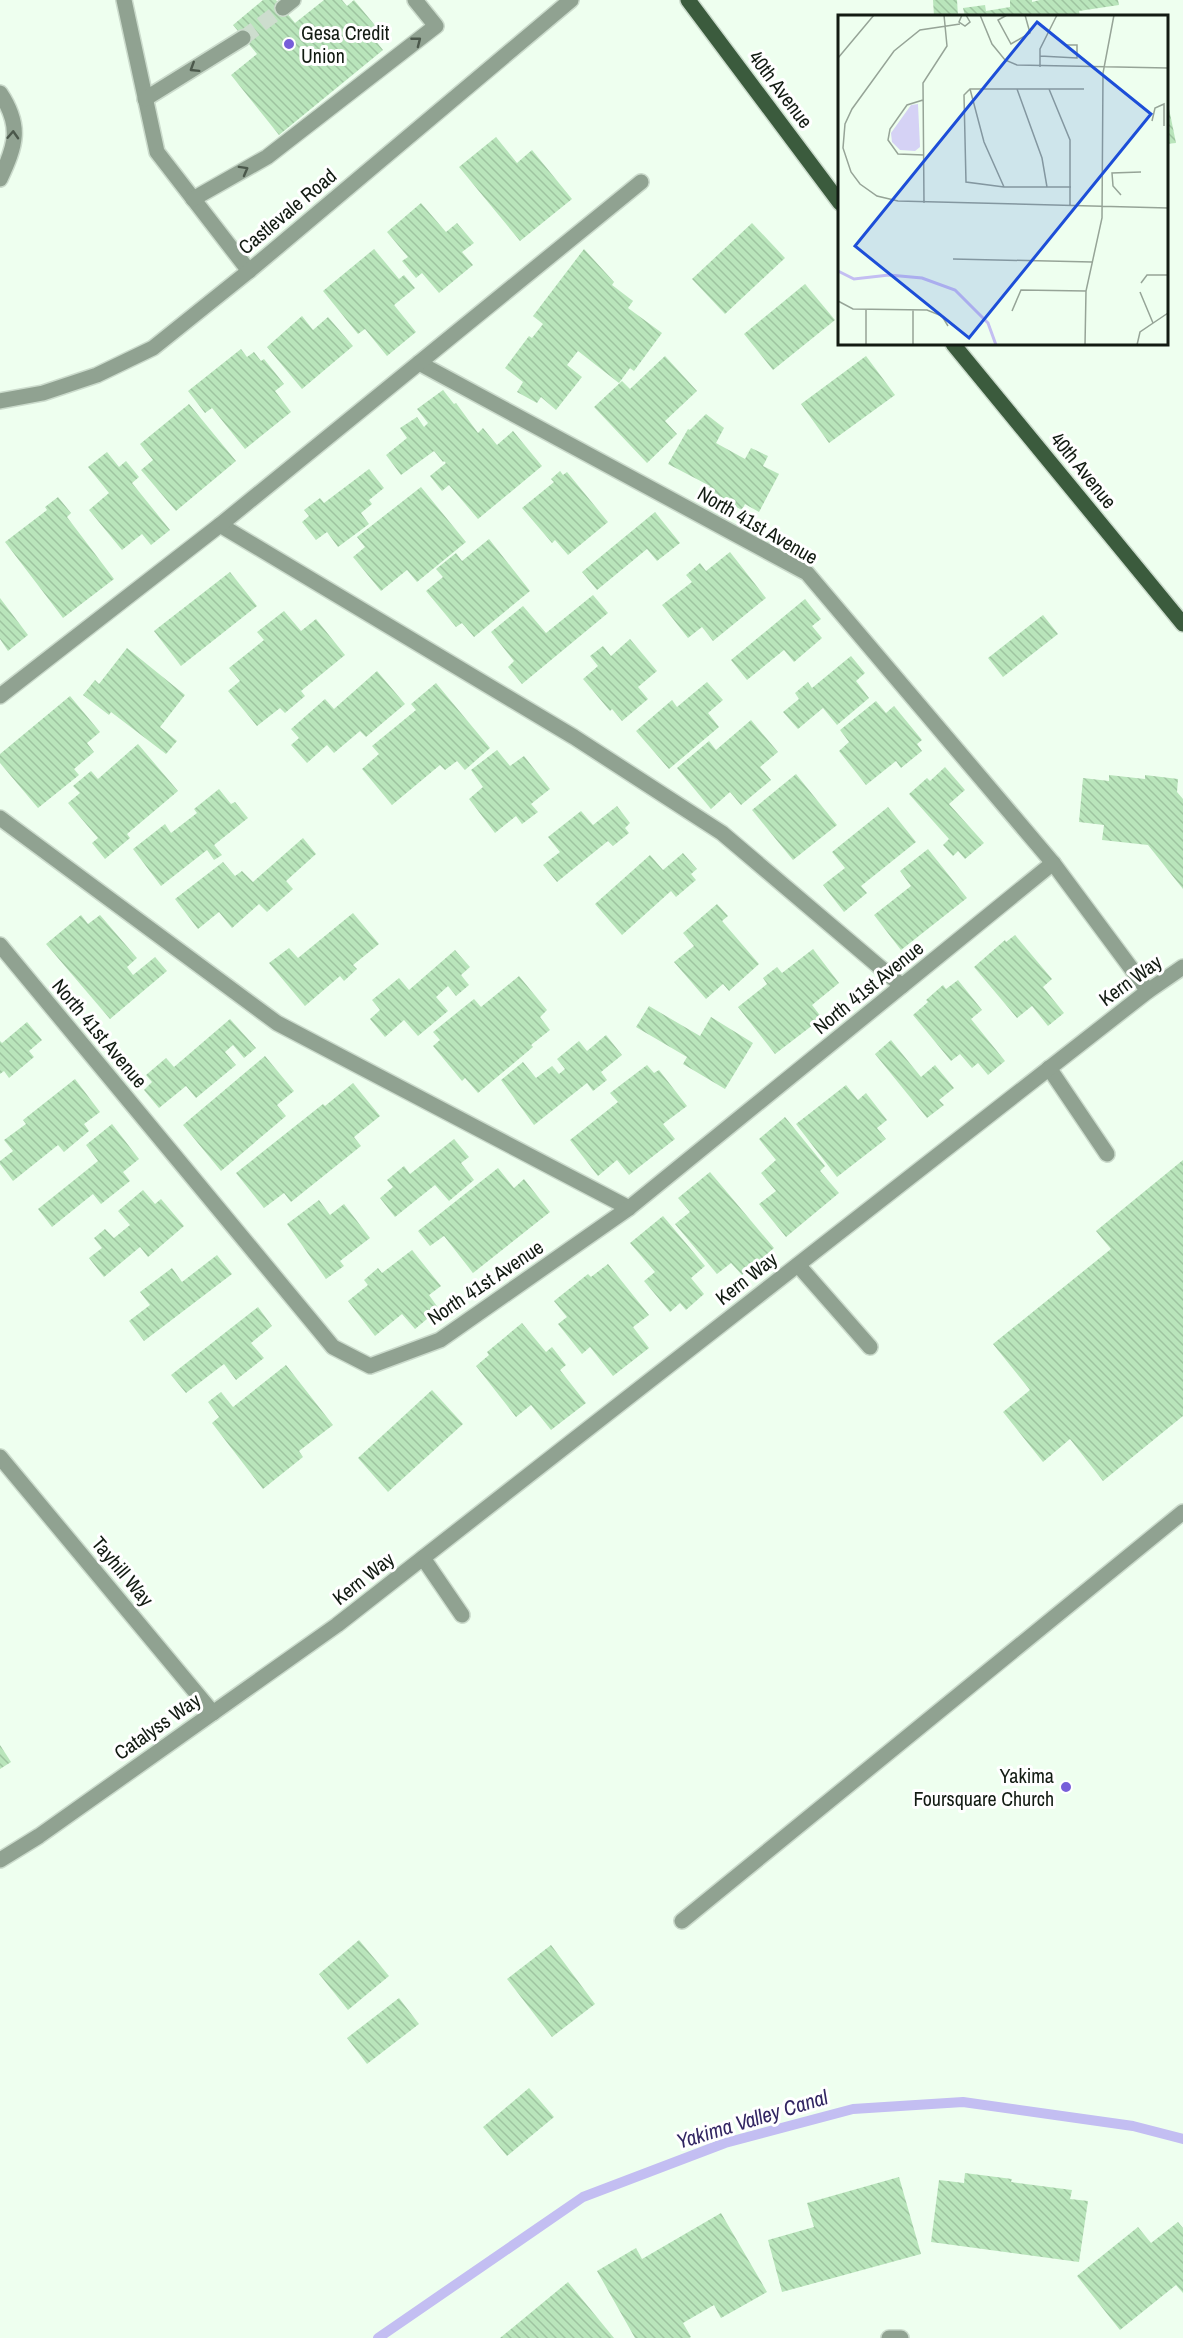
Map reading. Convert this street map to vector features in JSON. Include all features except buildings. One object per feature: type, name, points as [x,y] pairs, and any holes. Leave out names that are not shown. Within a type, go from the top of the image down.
[{"type":"main road","name":"40th Avenue","points":[[688,0],[838,200]]},
{"type":"main road","name":"40th Avenue","points":[[954,345],[1183,624]]},
{"type":"street","points":[[124,0],[157,152],[249,270]]},
{"type":"street","points":[[193,199],[267,157],[436,26],[415,0]]},
{"type":"street","name":"Castlevale Road","points":[[0,401],[43,393],[97,375],[153,348],[572,0]]},
{"type":"street","points":[[145,99],[243,38]]},
{"type":"street","points":[[0,93],[12,110],[15,131],[12,155],[0,179]]},
{"type":"street","points":[[0,696],[220,525],[641,182]]},
{"type":"street","name":"North 41st Avenue","points":[[419,363],[807,573],[1053,863],[1148,991]]},
{"type":"street","points":[[220,525],[574,736],[722,833],[902,986]]},
{"type":"street","points":[[0,818],[277,1023],[629,1208]]},
{"type":"street","name":"North 41st Avenue","points":[[0,945],[333,1347],[370,1366],[440,1340],[629,1208],[1053,863]]},
{"type":"street","name":"Kern Way","points":[[337,1625],[1148,991],[1183,967]]},
{"type":"street","points":[[1049,1068],[1107,1154]]},
{"type":"street","points":[[798,1264],[870,1347]]},
{"type":"street","name":"Tayhill Way","points":[[0,1457],[213,1713]]},
{"type":"street","points":[[682,1921],[1183,1512]]},
{"type":"street","points":[[423,1558],[462,1615]]},
{"type":"street","name":"Catalyss Way","points":[[0,1860],[39,1836],[337,1625]]},
{"type":"street","points":[[889,2338],[901,2338]]},
{"type":"waterway","name":"Yakima Valley Canal","points":[[378,2338],[583,2197],[725,2143],[853,2109],[963,2102],[1133,2126],[1183,2139]]},
{"type":"tunnel","points":[[243,38],[283,8]]},
{"type":"place","name":"Gesa Credit Union","points":[[289,44]]},
{"type":"place","name":"Yakima Foursquare Church","points":[[1066,1787]]}]
